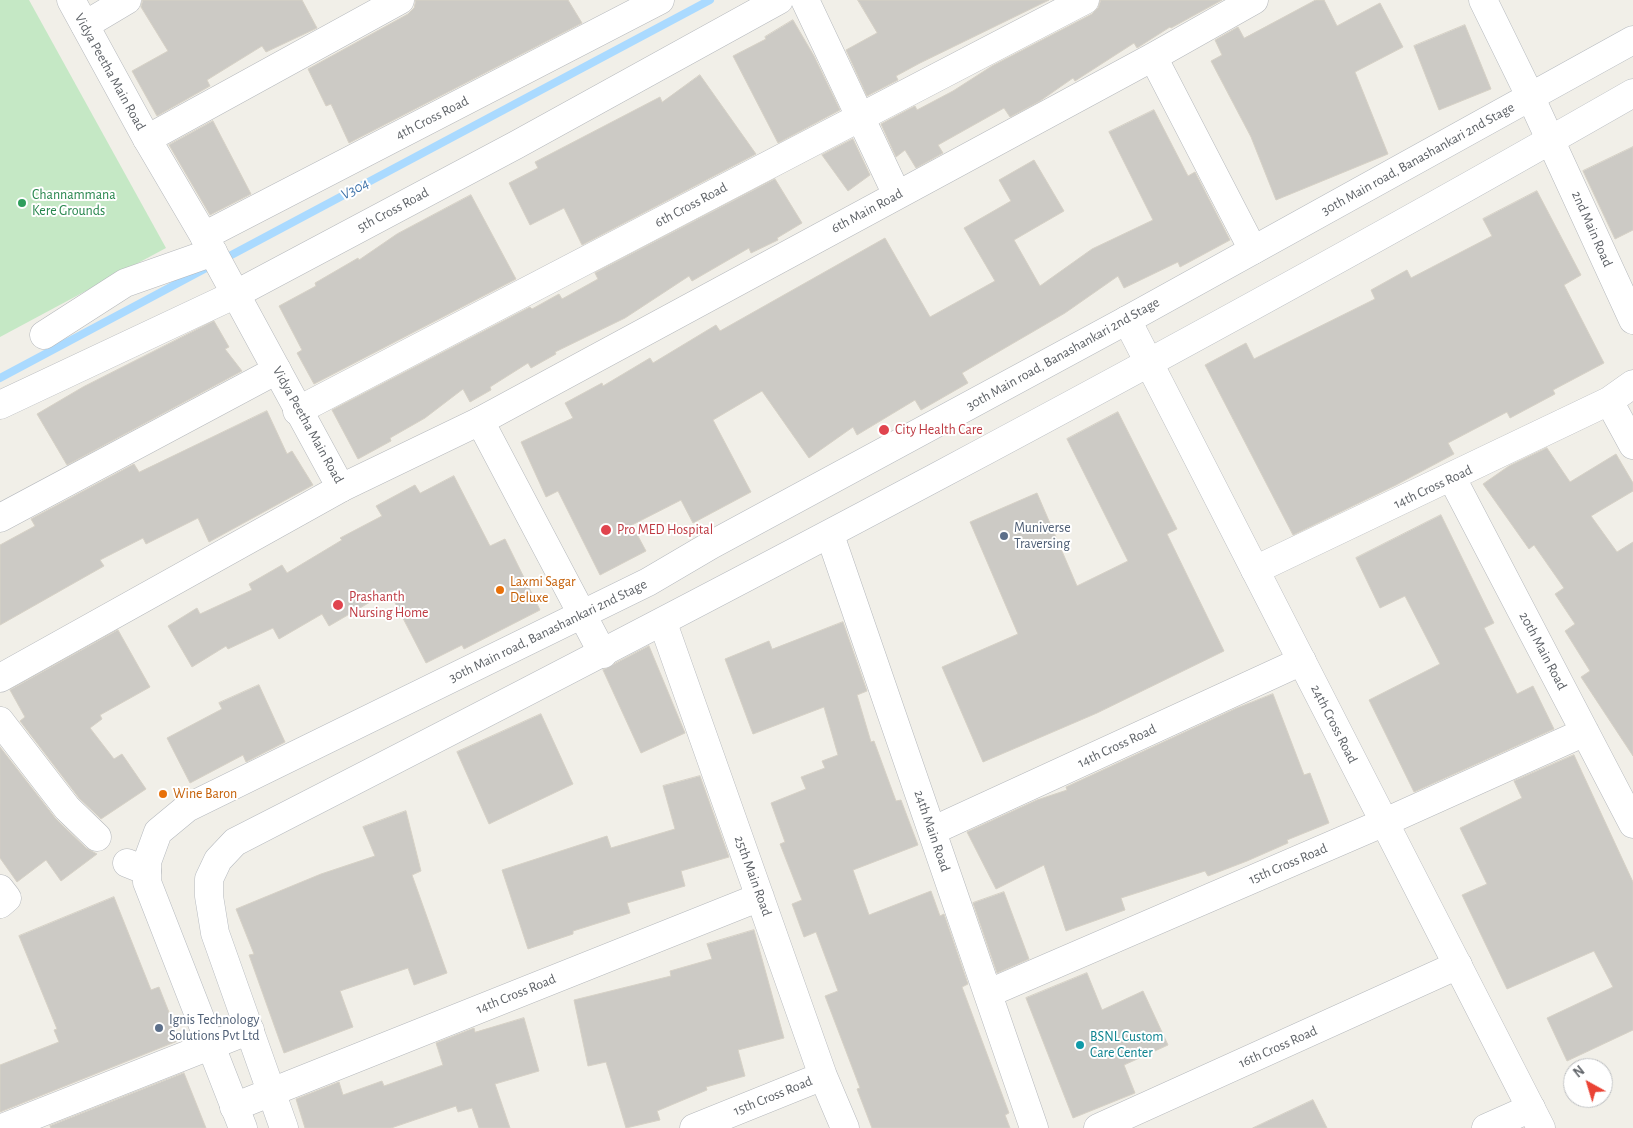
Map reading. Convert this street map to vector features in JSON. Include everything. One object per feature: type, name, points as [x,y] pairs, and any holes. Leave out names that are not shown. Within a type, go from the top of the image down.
[{"type":"street","name":"Vidya Peetha Main Road","points":[[71,0],[147,140],[218,262],[277,370],[297,411],[341,488],[480,421]]},
{"type":"street","points":[[85,25],[128,0]]},
{"type":"street","points":[[147,140],[400,0]]},
{"type":"street","name":"4th Cross Road","points":[[218,262],[660,0]]},
{"type":"street","name":"5th Cross Road","points":[[0,405],[218,262],[516,145],[779,0]]},
{"type":"street","points":[[804,0],[897,195]]},
{"type":"street","name":"6th Cross Road","points":[[297,411],[1085,0]]},
{"type":"street","name":"6th Main Road","points":[[480,421],[1153,58],[1254,0]]},
{"type":"street","points":[[1483,0],[1530,98]]},
{"type":"street","name":"30th Main road, Banashankari 2nd Stage","points":[[239,1117],[147,882],[137,867],[147,862],[158,832],[187,808],[583,616],[648,582],[711,545],[1127,320],[1633,40]]},
{"type":"street","points":[[1153,58],[1253,250]]},
{"type":"street","points":[[284,1128],[215,933],[209,896],[209,879],[218,860],[235,842],[603,654],[830,535],[1149,363],[1633,93]]},
{"type":"street","name":"2nd Main Road","points":[[1530,98],[1633,320]]},
{"type":"street","points":[[44,335],[125,283],[218,262]]},
{"type":"street","name":"24th Cross Road","points":[[1127,320],[1536,1118]]},
{"type":"street","points":[[0,518],[277,370]]},
{"type":"street","name":"14th Cross Road","points":[[1256,570],[1452,478],[1609,401],[1633,384]]},
{"type":"street","points":[[1609,401],[1633,445]]},
{"type":"street","points":[[480,421],[603,654]]},
{"type":"street","name":"20th Main Road","points":[[1452,478],[1633,824]]},
{"type":"street","points":[[0,678],[341,488]]},
{"type":"street","name":"24th Main Road","points":[[830,535],[1034,1128]]},
{"type":"street","name":"25th Main Road","points":[[663,623],[823,1076],[845,1128]]},
{"type":"street","name":"14th Cross Road","points":[[932,831],[1302,661]]},
{"type":"street","points":[[0,722],[67,808],[97,836]]},
{"type":"street","name":"15th Cross Road","points":[[989,993],[1385,822],[1585,732]]},
{"type":"street","points":[[0,889],[7,898],[0,904]]},
{"type":"street","name":"14th Cross Road","points":[[239,1117],[272,1092],[760,896]]},
{"type":"street","name":"16th Cross Road","points":[[1098,1128],[1458,965]]},
{"type":"street","points":[[2,1128],[250,1030]]},
{"type":"street","name":"15th Cross Road","points":[[694,1128],[823,1076]]},
{"type":"street","points":[[1486,1128],[1536,1118]]},
{"type":"green space","points":[[0,0],[29,0],[166,248],[0,337]]},
{"type":"building","points":[[143,0],[302,0],[317,28],[266,52],[262,46],[207,80],[210,86],[157,116],[132,71],[168,51],[141,7]]},
{"type":"building","points":[[416,0],[568,0],[582,23],[349,143],[331,104],[326,106],[308,69],[408,14],[414,8]]},
{"type":"building","points":[[858,0],[1049,0],[920,63],[896,76],[898,80],[867,96],[846,50],[877,33]]},
{"type":"building","points":[[1101,0],[1222,0],[1170,27],[1137,48],[1134,43],[1075,81],[1073,78],[1040,101],[1010,117],[1004,108],[938,145],[943,153],[916,168],[905,150],[896,157],[881,124],[915,106],[917,110],[953,91],[992,66],[1092,14],[1098,8]]},
{"type":"building","points":[[1316,0],[1324,0],[1337,26],[1380,3],[1403,47],[1355,72],[1388,154],[1276,200],[1251,137],[1211,61],[1222,55],[1215,40],[1238,27],[1244,38]]},
{"type":"building","points":[[793,20],[814,56],[840,110],[778,143],[733,56],[766,39],[765,37]]},
{"type":"building","points":[[1465,25],[1491,89],[1439,110],[1414,46]]},
{"type":"building","points":[[700,75],[756,154],[582,245],[564,208],[530,225],[509,183],[538,168],[535,162],[660,97],[662,102]]},
{"type":"building","points":[[1154,110],[1188,176],[1195,172],[1230,240],[1180,267],[1178,262],[1124,288],[1118,276],[1065,313],[962,373],[968,383],[921,410],[915,400],[857,435],[853,427],[809,458],[762,391],[713,420],[751,492],[693,523],[681,500],[632,525],[646,551],[600,575],[558,491],[546,497],[521,442],[573,418],[565,403],[602,383],[603,386],[650,358],[653,363],[716,325],[720,331],[885,238],[930,317],[995,281],[964,228],[1011,201],[999,180],[1034,160],[1064,211],[1014,240],[1040,286],[1092,249],[1153,220],[1109,132]]},
{"type":"building","points":[[213,121],[251,194],[210,215],[169,145]]},
{"type":"building","points":[[853,139],[870,175],[848,191],[822,155]]},
{"type":"building","points":[[1633,147],[1633,230],[1615,239],[1583,171]]},
{"type":"building","points":[[775,179],[802,223],[777,238],[778,240],[751,253],[749,248],[692,281],[689,276],[625,318],[555,352],[556,354],[531,368],[528,363],[490,387],[491,390],[470,402],[463,389],[425,418],[390,438],[391,441],[358,459],[332,410],[530,307],[532,309],[559,294],[562,299],[598,279],[595,273]]},
{"type":"building","points":[[1537,191],[1581,275],[1564,285],[1604,363],[1553,390],[1555,394],[1510,418],[1507,412],[1448,443],[1454,454],[1396,485],[1293,535],[1205,365],[1246,343],[1254,359],[1375,299],[1371,290],[1407,270],[1411,278],[1492,236],[1483,219]]},
{"type":"building","points":[[471,195],[516,279],[314,384],[297,353],[302,350],[279,306],[316,286],[315,283],[358,258],[359,260],[397,234]]},
{"type":"building","points":[[214,321],[229,347],[225,349],[242,371],[67,465],[37,414],[83,387]]},
{"type":"building","points":[[267,411],[287,454],[292,451],[313,485],[209,542],[198,518],[146,544],[143,538],[100,560],[104,566],[0,625],[0,545],[35,526],[31,519],[134,464],[139,472]]},
{"type":"building","points":[[1118,412],[1177,529],[1167,534],[1224,651],[1097,713],[983,762],[942,667],[1018,634],[970,522],[1037,493],[1077,586],[1128,561],[1067,439]]},
{"type":"building","points":[[1547,448],[1570,482],[1616,454],[1633,483],[1633,491],[1591,516],[1617,552],[1633,542],[1633,756],[1581,677],[1590,671],[1565,631],[1575,624],[1555,594],[1564,588],[1534,545],[1529,549],[1483,484],[1509,466]]},
{"type":"building","points":[[454,476],[490,546],[505,539],[540,610],[464,649],[462,645],[426,663],[389,591],[329,626],[322,614],[279,639],[273,628],[228,649],[226,646],[192,667],[168,626],[197,608],[200,614],[252,590],[249,584],[282,565],[287,573],[342,540],[340,538],[382,516],[376,506],[415,485],[420,493]]},
{"type":"building","points":[[1441,515],[1494,623],[1484,628],[1517,694],[1533,686],[1554,729],[1414,792],[1369,700],[1440,664],[1405,596],[1380,608],[1356,558]]},
{"type":"building","points":[[843,622],[867,691],[857,695],[871,742],[874,741],[896,801],[901,800],[918,845],[853,870],[869,915],[931,891],[940,916],[944,914],[968,984],[962,987],[1009,1113],[1005,1115],[1010,1128],[872,1128],[857,1089],[860,1088],[825,996],[838,991],[816,932],[804,937],[792,904],[802,900],[780,844],[785,842],[771,803],[806,789],[801,777],[825,768],[822,761],[838,755],[824,707],[753,734],[725,659],[769,641],[772,649]]},
{"type":"building","points":[[118,630],[150,687],[100,715],[102,719],[90,728],[114,759],[122,754],[146,789],[101,819],[79,798],[20,721],[25,717],[10,690]]},
{"type":"building","points":[[649,646],[685,733],[641,753],[603,670]]},
{"type":"building","points":[[259,685],[285,742],[246,762],[243,755],[190,783],[167,738],[222,709],[219,703]]},
{"type":"building","points":[[1273,694],[1304,775],[1310,773],[1329,823],[1287,840],[1288,843],[1247,861],[1208,876],[1205,871],[1121,898],[1125,910],[1066,931],[1044,865],[996,889],[967,832],[1037,800],[1067,790],[1066,787],[1237,708]]},
{"type":"building","points":[[541,714],[573,784],[489,824],[457,752]]},
{"type":"building","points":[[0,747],[56,819],[86,848],[97,854],[61,881],[46,860],[17,882],[0,858]]},
{"type":"building","points":[[1574,755],[1633,882],[1633,1030],[1573,1058],[1566,1058],[1547,1018],[1613,987],[1594,951],[1507,989],[1462,895],[1487,884],[1460,828],[1522,798],[1514,781]]},
{"type":"building","points":[[700,776],[729,857],[681,871],[685,886],[627,903],[630,913],[573,931],[573,934],[528,949],[502,870],[607,836],[611,848],[675,829],[663,786]]},
{"type":"building","points":[[406,811],[421,871],[412,875],[447,973],[414,985],[408,968],[340,991],[353,1027],[284,1053],[249,955],[254,954],[236,909],[321,874],[375,856],[363,827]]},
{"type":"building","points":[[1004,892],[1029,959],[997,973],[973,903]]},
{"type":"building","points":[[114,897],[151,990],[159,987],[180,1040],[0,1112],[0,1065],[59,1042],[54,1030],[57,1029],[19,936]]},
{"type":"building","points":[[754,930],[784,1038],[738,1050],[745,1076],[706,1087],[707,1090],[657,1111],[660,1120],[626,1128],[606,1062],[588,1066],[574,1000],[671,976],[670,971],[712,959],[707,944]]},
{"type":"building","name":"BSNL Custom Care Center","points":[[1087,973],[1102,1010],[1143,991],[1168,1045],[1124,1065],[1135,1093],[1073,1118],[1026,998]]},
{"type":"building","points":[[524,1018],[539,1071],[495,1084],[510,1128],[479,1128],[472,1108],[458,1112],[456,1106],[391,1128],[305,1128],[296,1099],[339,1082],[343,1095],[382,1081],[384,1086],[443,1065],[436,1043],[474,1028],[475,1032]]},
{"type":"building","points":[[184,1073],[206,1128],[51,1128],[50,1126]]},
{"type":"building","points":[[1313,1100],[1327,1128],[1253,1128]]},
{"type":"waterway","name":"V304","points":[[222,260],[710,0]]},
{"type":"waterway","name":"V304","points":[[0,378],[210,266]]},
{"type":"place","name":"Channammana Kere Grounds","points":[[22,203]]},
{"type":"place","name":"City Health Care","points":[[884,430]]},
{"type":"place","name":"Pro MED Hospital","points":[[606,530]]},
{"type":"place","name":"Muniverse Traversing","points":[[1004,536]]},
{"type":"place","name":"Laxmi Sagar Deluxe","points":[[500,590]]},
{"type":"place","name":"Prashanth Nursing Home","points":[[338,605]]},
{"type":"place","name":"Wine Baron","points":[[163,794]]},
{"type":"place","name":"Ignis Technology Solutions Pvt Ltd","points":[[159,1028]]},
{"type":"place","name":"BSNL Custom Care Center","points":[[1080,1045]]}]
